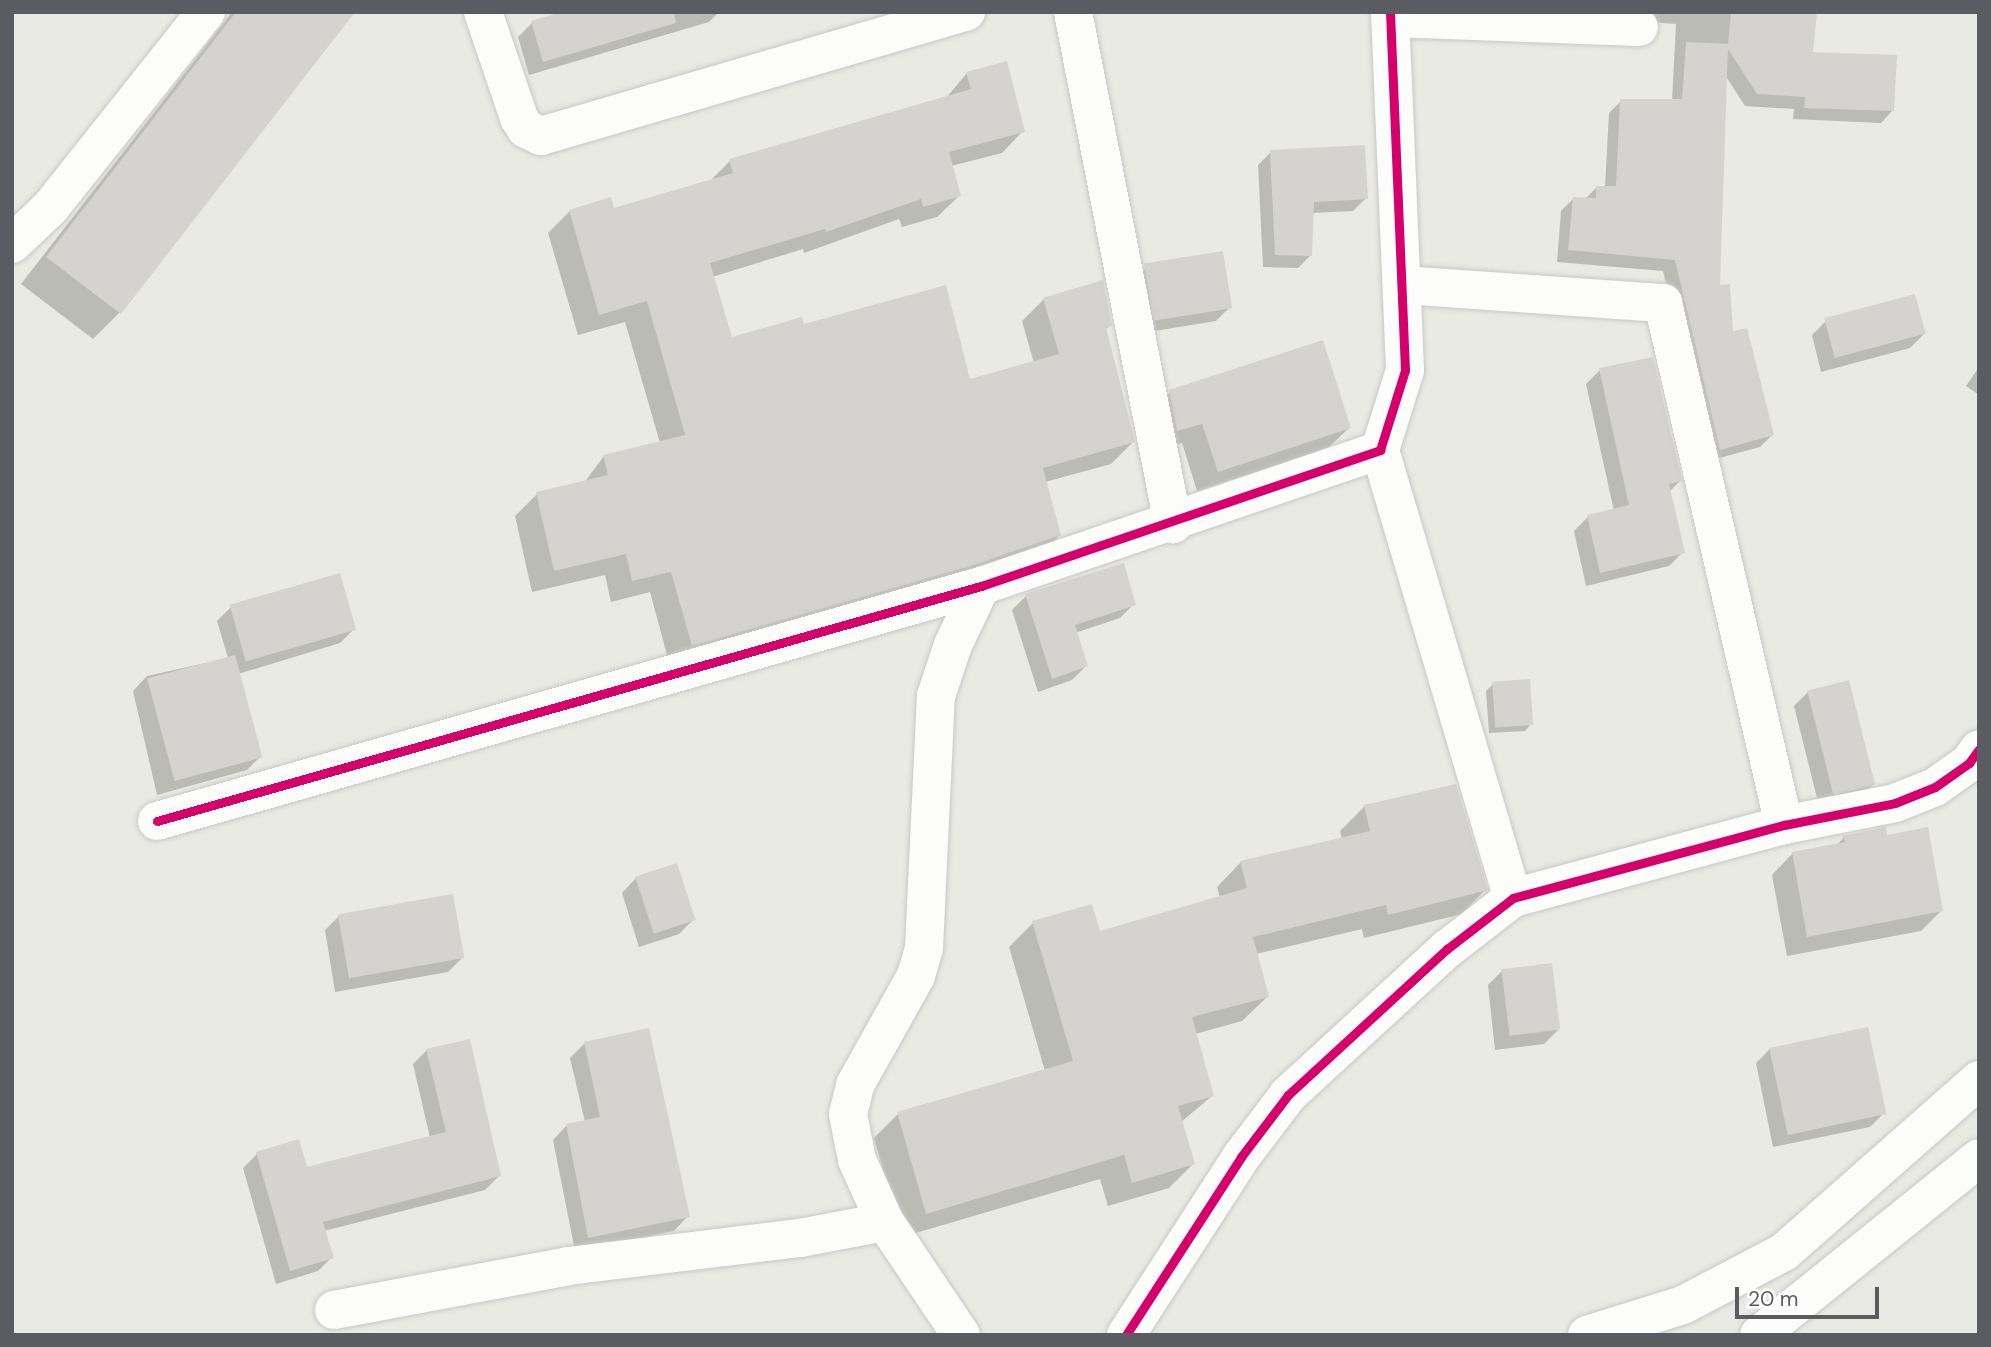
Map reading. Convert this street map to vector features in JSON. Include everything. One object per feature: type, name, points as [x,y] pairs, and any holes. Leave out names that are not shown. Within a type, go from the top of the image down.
[{"type":"street","points":[[12,244],[50,208],[206,12]]},
{"type":"street","points":[[484,12],[519,118],[526,129],[541,136],[966,12]]},
{"type":"street","points":[[1073,12],[1173,524]]},
{"type":"street","points":[[1513,898],[1380,450],[1405,370],[1404,285],[1391,15],[1639,27]]},
{"type":"street","points":[[1404,285],[1663,303],[1784,825]]},
{"type":"street","points":[[157,821],[981,586],[1173,524],[1380,450]]},
{"type":"street","points":[[961,1335],[885,1222],[858,1160],[848,1114],[855,1085],[916,976],[925,948],[936,696],[953,645],[981,586]]},
{"type":"street","points":[[1126,1335],[1241,1157],[1288,1095],[1447,949],[1513,898],[1784,825],[1895,803],[1935,788],[1969,763],[1979,749]]},
{"type":"street","points":[[1587,1335],[1684,1305],[1784,1252],[1979,1080]]},
{"type":"street","points":[[1759,1335],[1979,1158]]},
{"type":"street","points":[[334,1310],[568,1266],[800,1238],[885,1222]]},
{"type":"building","points":[[236,12],[355,12],[121,314],[46,257]]},
{"type":"building","points":[[561,12],[674,12],[676,23],[543,62],[531,21]]},
{"type":"building","points":[[1731,12],[1817,12],[1813,52],[1897,55],[1894,111],[1804,108],[1805,97],[1757,94],[1728,49],[1720,285],[1730,284],[1733,331],[1747,328],[1774,435],[1720,450],[1675,260],[1568,250],[1573,197],[1596,198],[1596,186],[1616,186],[1620,99],[1682,99],[1686,42],[1728,44]]},
{"type":"building","points":[[1007,61],[1025,132],[949,152],[961,196],[923,207],[921,199],[826,232],[825,229],[710,263],[732,337],[802,317],[804,324],[946,285],[970,379],[1059,354],[1043,298],[1103,280],[1112,326],[1106,327],[1135,442],[1043,468],[1061,535],[974,565],[692,646],[671,572],[632,581],[626,554],[554,571],[536,492],[608,475],[603,455],[685,435],[647,301],[599,315],[569,210],[611,197],[614,208],[733,173],[729,159],[971,89],[966,72]]},
{"type":"building","points":[[1365,145],[1368,199],[1314,202],[1312,256],[1275,255],[1270,150]]},
{"type":"building","points":[[1223,251],[1232,308],[1153,321],[1144,264]]},
{"type":"building","points":[[1915,294],[1926,334],[1835,358],[1824,318]]},
{"type":"building","points":[[1323,340],[1351,428],[1218,472],[1202,424],[1177,431],[1169,390]]},
{"type":"building","points":[[1653,357],[1682,481],[1669,484],[1685,553],[1600,573],[1587,515],[1629,505],[1599,368]]},
{"type":"building","points":[[1124,563],[1136,605],[1075,625],[1088,666],[1052,679],[1025,594]]},
{"type":"building","points":[[340,573],[356,630],[246,661],[229,605]]},
{"type":"building","points":[[235,655],[262,757],[175,781],[147,679]]},
{"type":"building","points":[[1530,679],[1533,725],[1495,728],[1492,682]]},
{"type":"building","points":[[1849,680],[1875,785],[1833,795],[1807,690]]},
{"type":"building","points":[[1456,784],[1488,890],[1388,915],[1386,905],[1253,937],[1269,997],[1192,1017],[1214,1096],[1178,1106],[1195,1164],[1132,1183],[1124,1155],[926,1214],[897,1112],[1073,1061],[1032,921],[1092,904],[1100,931],[1247,888],[1240,861],[1370,831],[1364,805]]},
{"type":"building","points":[[1886,827],[1887,835],[1928,827],[1943,911],[1807,937],[1792,852],[1845,842],[1843,836]]},
{"type":"building","points":[[677,863],[696,920],[654,934],[635,877]]},
{"type":"building","points":[[453,894],[464,958],[349,978],[338,914]]},
{"type":"building","points":[[1552,963],[1560,1030],[1510,1036],[1501,969]]},
{"type":"building","points":[[1868,1027],[1887,1114],[1788,1135],[1769,1048]]},
{"type":"building","points":[[649,1028],[690,1217],[588,1238],[566,1124],[600,1117],[584,1042]]},
{"type":"building","points":[[470,1039],[501,1176],[323,1222],[334,1258],[290,1271],[256,1152],[299,1139],[307,1167],[446,1132],[426,1049]]},
{"type":"cycle path","points":[[157,821],[981,586],[1380,450],[1405,370],[1390,12]]},
{"type":"cycle path","points":[[1126,1335],[1241,1157],[1288,1095],[1447,949],[1513,898],[1784,825],[1895,803],[1935,787],[1969,763],[1979,749]]}]
